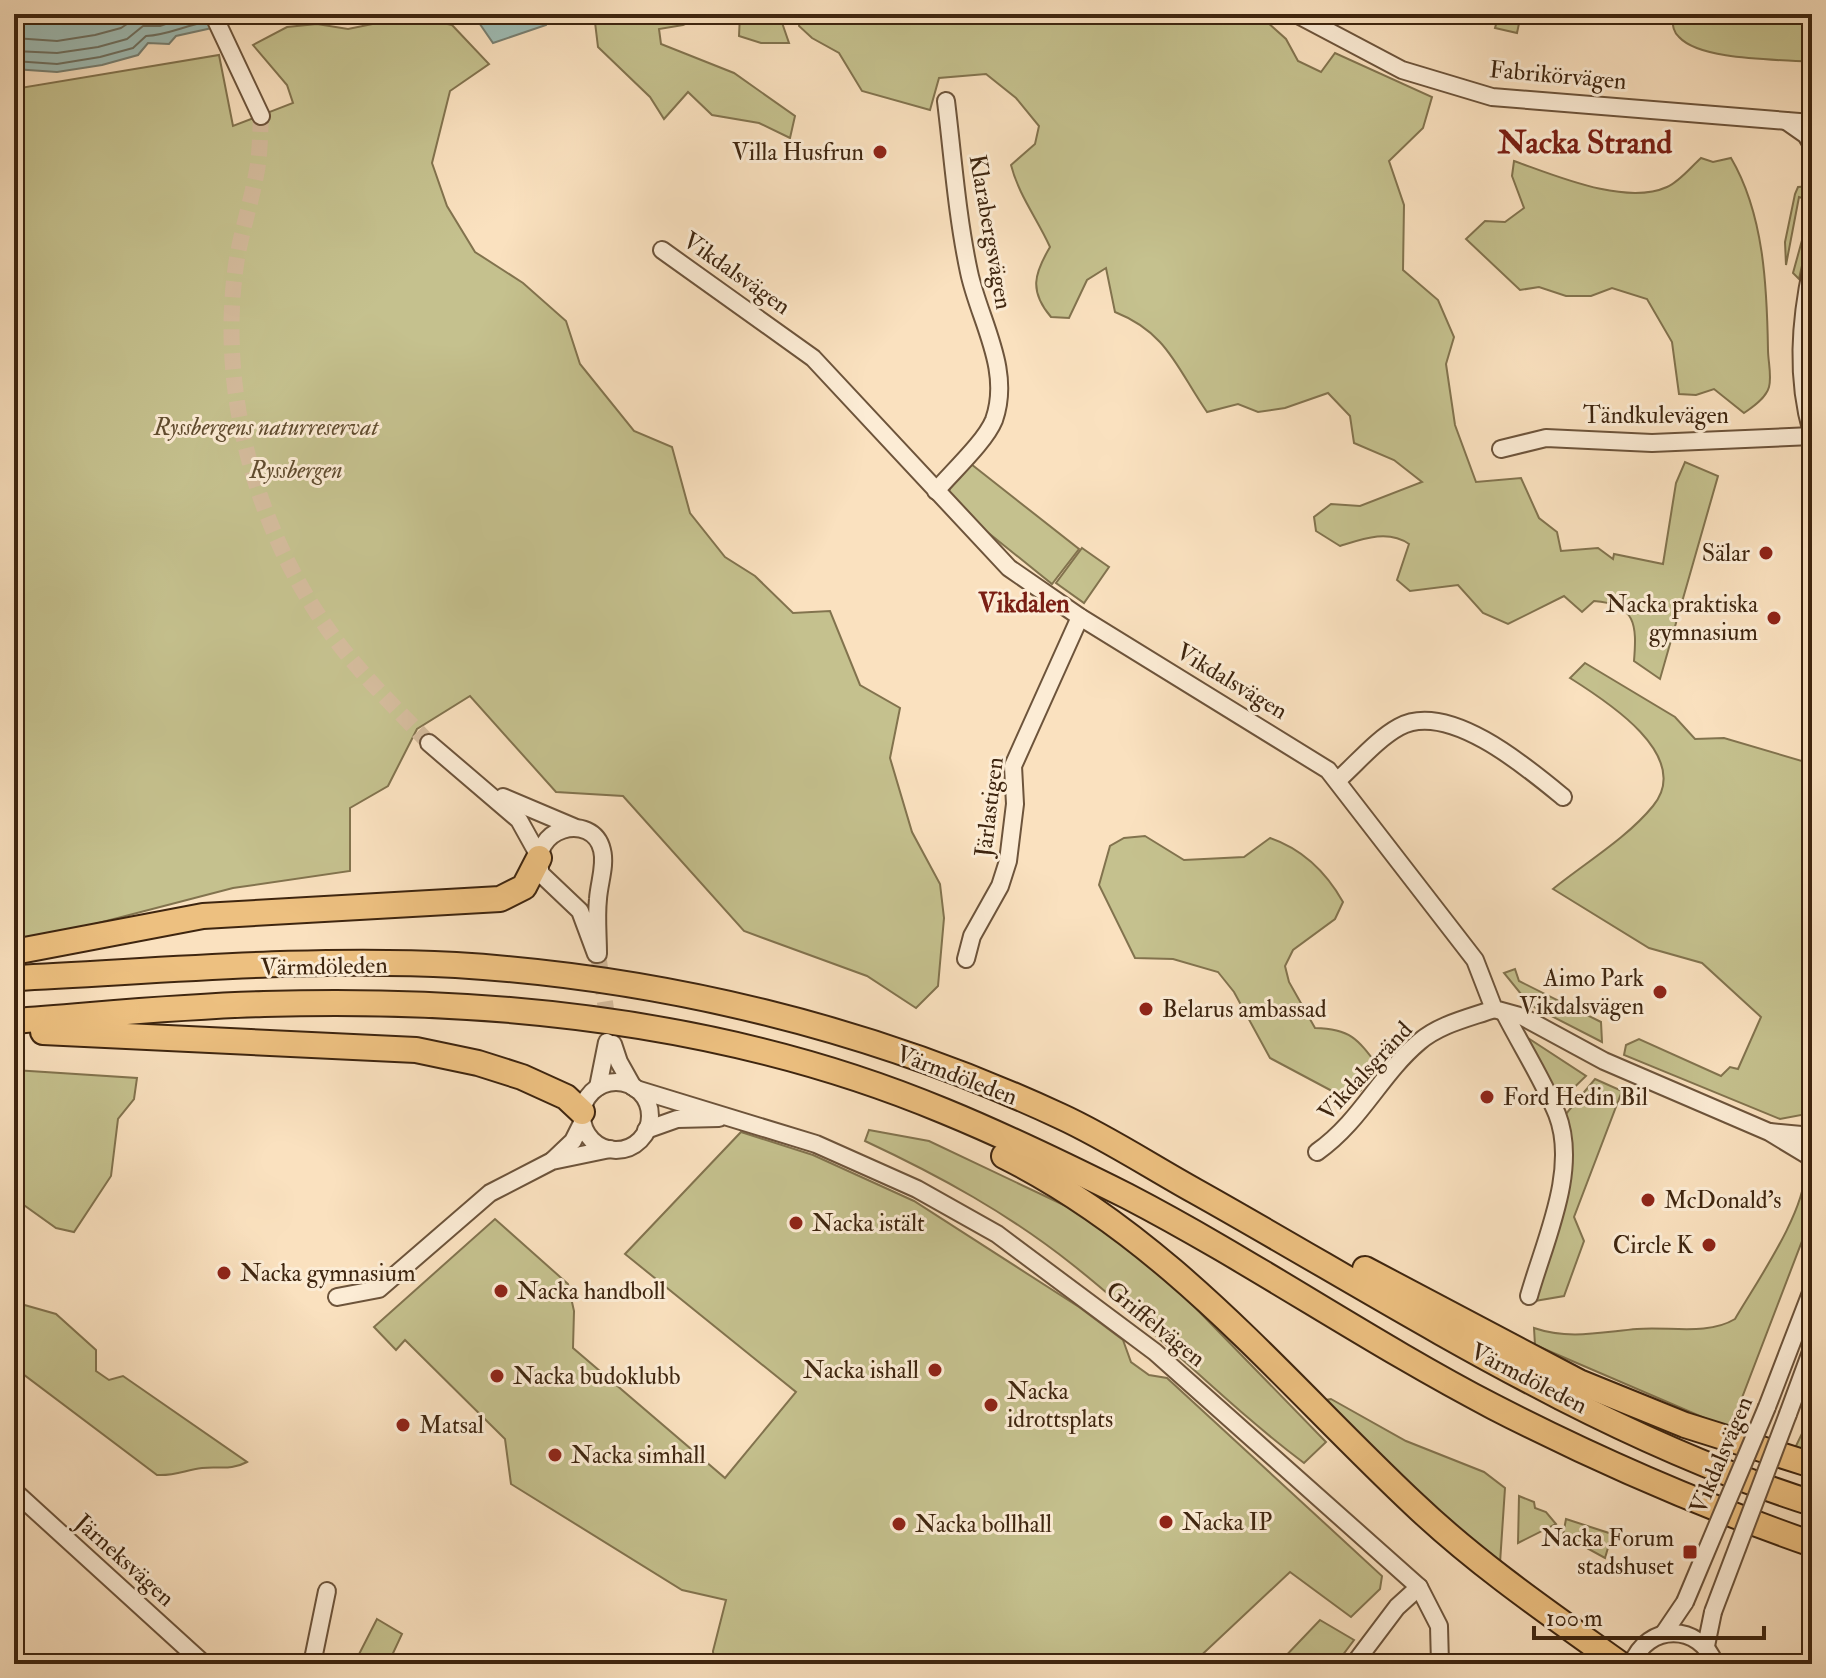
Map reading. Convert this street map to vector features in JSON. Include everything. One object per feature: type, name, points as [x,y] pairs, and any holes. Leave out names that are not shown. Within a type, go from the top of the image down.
[{"type":"highway","points":[[14,952],[203,916],[500,899],[518,892],[529,881],[539,857]]},
{"type":"highway","name":"Värmdöleden","points":[[14,978],[349,963],[456,965],[575,977],[718,1000],[805,1022],[977,1080],[1065,1118],[1538,1385],[1658,1442],[1812,1503]]},
{"type":"highway","name":"Värmdöleden","points":[[14,1021],[263,1004],[442,1006],[630,1024],[733,1045],[865,1081],[944,1111],[1128,1197],[1493,1406],[1638,1476],[1812,1544]]},
{"type":"highway","points":[[14,1031],[416,1050],[478,1063],[522,1077],[566,1097],[582,1118]]},
{"type":"highway","points":[[865,1081],[1028,1168],[1116,1223],[1195,1286],[1416,1506],[1532,1602],[1620,1664]]},
{"type":"highway","points":[[1065,1118],[1196,1178],[1579,1382],[1685,1425],[1812,1465]]},
{"type":"street","points":[[213,14],[261,116]]},
{"type":"street","name":"Fabrikörvägen","points":[[1296,14],[1402,70],[1492,97],[1812,123]]},
{"type":"street","name":"Klarabergsvägen","points":[[936,491],[991,426],[997,405],[997,362],[981,322],[968,270],[946,101]]},
{"type":"street","points":[[1784,121],[1806,135],[1812,145]]},
{"type":"street","name":"Vikdalsvägen","points":[[662,250],[813,358],[1009,568],[1080,617],[1310,757],[1338,780],[1475,960],[1499,1012],[1557,1115],[1564,1162],[1558,1195],[1529,1296]]},
{"type":"street","points":[[1812,266],[1800,363],[1804,405],[1812,435]]},
{"type":"street","name":"Tändkulevägen","points":[[1501,449],[1546,438],[1652,443],[1812,435]]},
{"type":"street","name":"Järlastigen","points":[[966,959],[972,936],[1000,886],[1008,861],[1015,804],[1013,766],[1080,617]]},
{"type":"street","points":[[1338,780],[1401,725],[1434,721],[1503,749],[1563,797]]},
{"type":"street","points":[[429,743],[519,820],[539,857],[545,880],[580,911],[597,954],[603,852],[595,837],[527,810],[480,784]]},
{"type":"street","points":[[539,857],[543,844],[553,833],[579,829]]},
{"type":"street","points":[[1499,1012],[1523,1017],[1604,1061],[1769,1132],[1812,1158]]},
{"type":"street","name":"Vikdalsgränd","points":[[1317,1152],[1344,1133],[1420,1041],[1443,1027],[1499,1012]]},
{"type":"street","points":[[337,1297],[379,1289],[490,1193],[552,1161],[628,1147],[646,1130],[648,1106],[610,1043],[598,1087],[587,1099],[573,1141],[552,1161]]},
{"type":"street","points":[[598,1087],[617,1082],[635,1088]]},
{"type":"street","name":"Griffelvägen","points":[[635,1088],[816,1144],[917,1189],[997,1234],[1155,1352],[1419,1587],[1439,1626],[1440,1664]]},
{"type":"street","name":"Griffelvägen","points":[[646,1130],[677,1119],[706,1117],[750,1122]]},
{"type":"street","points":[[582,1118],[593,1141],[610,1149]]},
{"type":"street","points":[[1769,1132],[1812,1136]]},
{"type":"street","name":"Vikdalsvägen","points":[[1632,1664],[1641,1647],[1664,1633],[1685,1602],[1767,1407],[1812,1290]]},
{"type":"street","name":"Vikdalsvägen","points":[[1706,1646],[1713,1612],[1812,1349]]},
{"type":"street","name":"Järneksvägen","points":[[14,1491],[204,1664]]},
{"type":"street","points":[[1354,1664],[1397,1607],[1419,1587]]},
{"type":"street","points":[[312,1664],[327,1591]]},
{"type":"street","points":[[1664,1633],[1691,1636],[1706,1646],[1715,1664]]},
{"type":"green space","points":[[594,14],[707,14],[683,25],[659,29],[661,44],[734,73],[795,116],[790,138],[759,123],[712,115],[688,92],[664,119],[650,97],[598,47]]},
{"type":"green space","points":[[740,14],[779,14],[789,43],[761,43],[739,36]]},
{"type":"green space","points":[[801,14],[1258,14],[1286,39],[1298,61],[1321,72],[1335,53],[1432,97],[1423,128],[1389,161],[1404,205],[1403,270],[1438,300],[1454,337],[1446,364],[1455,425],[1476,482],[1521,478],[1539,518],[1557,532],[1561,551],[1598,548],[1613,559],[1614,554],[1663,564],[1676,483],[1685,462],[1718,476],[1660,679],[1634,661],[1634,627],[1626,612],[1618,607],[1594,601],[1582,612],[1564,596],[1508,624],[1483,613],[1458,585],[1410,591],[1397,580],[1409,544],[1401,539],[1375,537],[1340,546],[1316,531],[1314,517],[1331,504],[1360,506],[1422,482],[1394,460],[1354,443],[1350,416],[1328,393],[1285,408],[1258,412],[1238,404],[1207,412],[1170,354],[1148,330],[1115,312],[1106,268],[1087,280],[1069,318],[1051,317],[1039,299],[1036,282],[1050,247],[1023,197],[1011,165],[1035,144],[1039,126],[1016,98],[986,74],[939,78],[930,110],[862,91],[839,53],[812,38],[799,26]]},
{"type":"green space","points":[[1499,14],[1521,14],[1517,33],[1495,28]]},
{"type":"green space","points":[[1672,14],[1812,14],[1812,62],[1704,51],[1677,35]]},
{"type":"green space","name":"Ryssbergen","points":[[412,16],[452,25],[489,64],[450,91],[432,163],[447,206],[475,252],[523,283],[566,321],[580,364],[634,431],[672,447],[690,513],[725,557],[755,576],[793,613],[830,611],[860,685],[900,708],[890,758],[912,832],[940,884],[944,918],[938,986],[916,1008],[867,976],[744,931],[623,796],[556,792],[470,696],[417,729],[388,786],[350,808],[350,871],[233,888],[14,945],[14,89],[219,55],[233,126],[293,103],[287,85],[253,45],[287,27],[317,24],[348,29]]},
{"type":"green space","points":[[1701,158],[1713,162],[1731,158],[1751,203],[1762,251],[1770,383],[1762,398],[1744,413],[1714,389],[1696,395],[1679,394],[1672,342],[1647,299],[1612,288],[1591,296],[1566,296],[1539,287],[1520,290],[1466,239],[1485,221],[1505,222],[1524,208],[1512,176],[1514,161],[1590,186],[1631,193],[1667,187]]},
{"type":"green space","points":[[1812,186],[1812,201],[1799,197],[1786,265],[1785,242],[1795,194],[1798,187]]},
{"type":"green space","points":[[1812,204],[1812,221],[1799,279],[1793,273]]},
{"type":"green space","points":[[971,464],[1079,549],[1052,584],[986,531],[949,493],[950,486]]},
{"type":"green space","points":[[1082,548],[1109,567],[1084,603],[1056,583]]},
{"type":"green space","points":[[1585,663],[1675,717],[1695,739],[1724,738],[1812,764],[1812,1113],[1780,1119],[1624,1055],[1626,1045],[1639,1039],[1721,1076],[1730,1067],[1738,1069],[1761,1017],[1702,963],[1649,948],[1553,889],[1643,818],[1663,787],[1662,768],[1654,749],[1640,732],[1604,700],[1570,678]]},
{"type":"green space","points":[[1145,836],[1184,860],[1244,857],[1270,838],[1303,855],[1329,881],[1343,902],[1335,919],[1293,950],[1285,966],[1289,982],[1315,1028],[1337,1030],[1352,1037],[1378,1066],[1360,1091],[1347,1099],[1270,1058],[1234,992],[1218,972],[1173,959],[1135,958],[1099,885],[1110,846],[1124,838]]},
{"type":"green space","points":[[1515,969],[1519,981],[1601,1022],[1602,1042],[1530,1005],[1504,973]]},
{"type":"green space","points":[[1527,1040],[1586,1076],[1557,1104]]},
{"type":"green space","points":[[14,1070],[137,1078],[134,1099],[118,1119],[111,1176],[74,1232],[56,1228],[14,1198]]},
{"type":"green space","points":[[1595,1079],[1622,1091],[1574,1217],[1584,1241],[1564,1296],[1535,1301],[1568,1187],[1572,1162],[1565,1115]]},
{"type":"green space","points":[[869,1130],[929,1141],[1068,1207],[1123,1242],[1184,1296],[1326,1442],[1304,1463],[1073,1265],[973,1197],[865,1141]]},
{"type":"green space","name":"Nacka idrottsplats","points":[[741,1132],[813,1155],[914,1201],[1079,1307],[1123,1340],[1131,1362],[1149,1375],[1167,1378],[1382,1576],[1380,1589],[1351,1617],[1290,1572],[1192,1664],[714,1664],[713,1651],[726,1600],[682,1590],[511,1484],[505,1439],[405,1340],[396,1350],[374,1327],[495,1219],[568,1284],[574,1311],[573,1348],[725,1478],[796,1392],[625,1254]]},
{"type":"green space","points":[[1805,1169],[1812,1179],[1812,1215],[1730,1429],[1535,1345],[1534,1328],[1560,1334],[1649,1328],[1700,1329],[1735,1319],[1789,1225],[1798,1205]]},
{"type":"green space","points":[[14,1302],[56,1314],[96,1350],[96,1371],[109,1380],[123,1376],[247,1462],[230,1467],[157,1475],[23,1374],[14,1353]]},
{"type":"green space","points":[[1331,1399],[1406,1441],[1484,1472],[1505,1488],[1500,1563],[1388,1464],[1326,1400]]},
{"type":"green space","points":[[1812,1413],[1812,1457],[1793,1452]]},
{"type":"green space","points":[[1519,1496],[1534,1502],[1535,1508],[1546,1512],[1556,1524],[1518,1543]]},
{"type":"green space","points":[[1566,1519],[1612,1534],[1605,1558],[1563,1535]]},
{"type":"green space","points":[[377,1619],[402,1634],[388,1664],[354,1664]]},
{"type":"green space","points":[[1320,1620],[1354,1640],[1336,1664],[1278,1664]]},
{"type":"water","points":[[14,14],[244,14],[212,28],[176,36],[169,44],[148,43],[138,55],[57,72],[14,69]]},
{"type":"water","points":[[473,14],[548,14],[546,25],[493,43]]},
{"type":"tunnel","points":[[261,116],[258,164],[237,259],[232,317],[233,363],[247,453],[277,539],[321,619],[359,668],[429,743]]},
{"type":"tunnel","points":[[598,954],[609,1030]]},
{"type":"place","name":"Villa Husfrun","points":[[880,152]]},
{"type":"place","name":"Sälar","points":[[1766,553]]},
{"type":"place","name":"Nacka praktiska gymnasium","points":[[1774,618]]},
{"type":"place","name":"Aimo Park Vikdalsvägen","points":[[1660,992]]},
{"type":"place","name":"Belarus ambassad","points":[[1146,1009]]},
{"type":"place","name":"Ford Hedin Bil","points":[[1487,1097]]},
{"type":"place","name":"McDonald's","points":[[1648,1200]]},
{"type":"place","name":"Nacka istält","points":[[796,1223]]},
{"type":"place","name":"Circle K","points":[[1709,1245]]},
{"type":"place","name":"Nacka gymnasium","points":[[224,1273]]},
{"type":"place","name":"Nacka handboll","points":[[501,1291]]},
{"type":"place","name":"Nacka ishall","points":[[935,1370]]},
{"type":"place","name":"Nacka budoklubb","points":[[497,1376]]},
{"type":"place","name":"Nacka idrottsplats","points":[[991,1405]]},
{"type":"place","name":"Matsal","points":[[403,1425]]},
{"type":"place","name":"Nacka simhall","points":[[555,1455]]},
{"type":"place","name":"Nacka IP","points":[[1166,1522]]},
{"type":"place","name":"Nacka bollhall","points":[[899,1524]]},
{"type":"place","name":"Nacka Forum stadshuset","points":[[1690,1552]]},
{"type":"district","name":"Nacka Strand","points":[[1585,142]]},
{"type":"district","name":"Vikdalen","points":[[1024,603]]},
{"type":"park label","name":"Ryssbergens naturreservat","points":[[266,427]]}]
